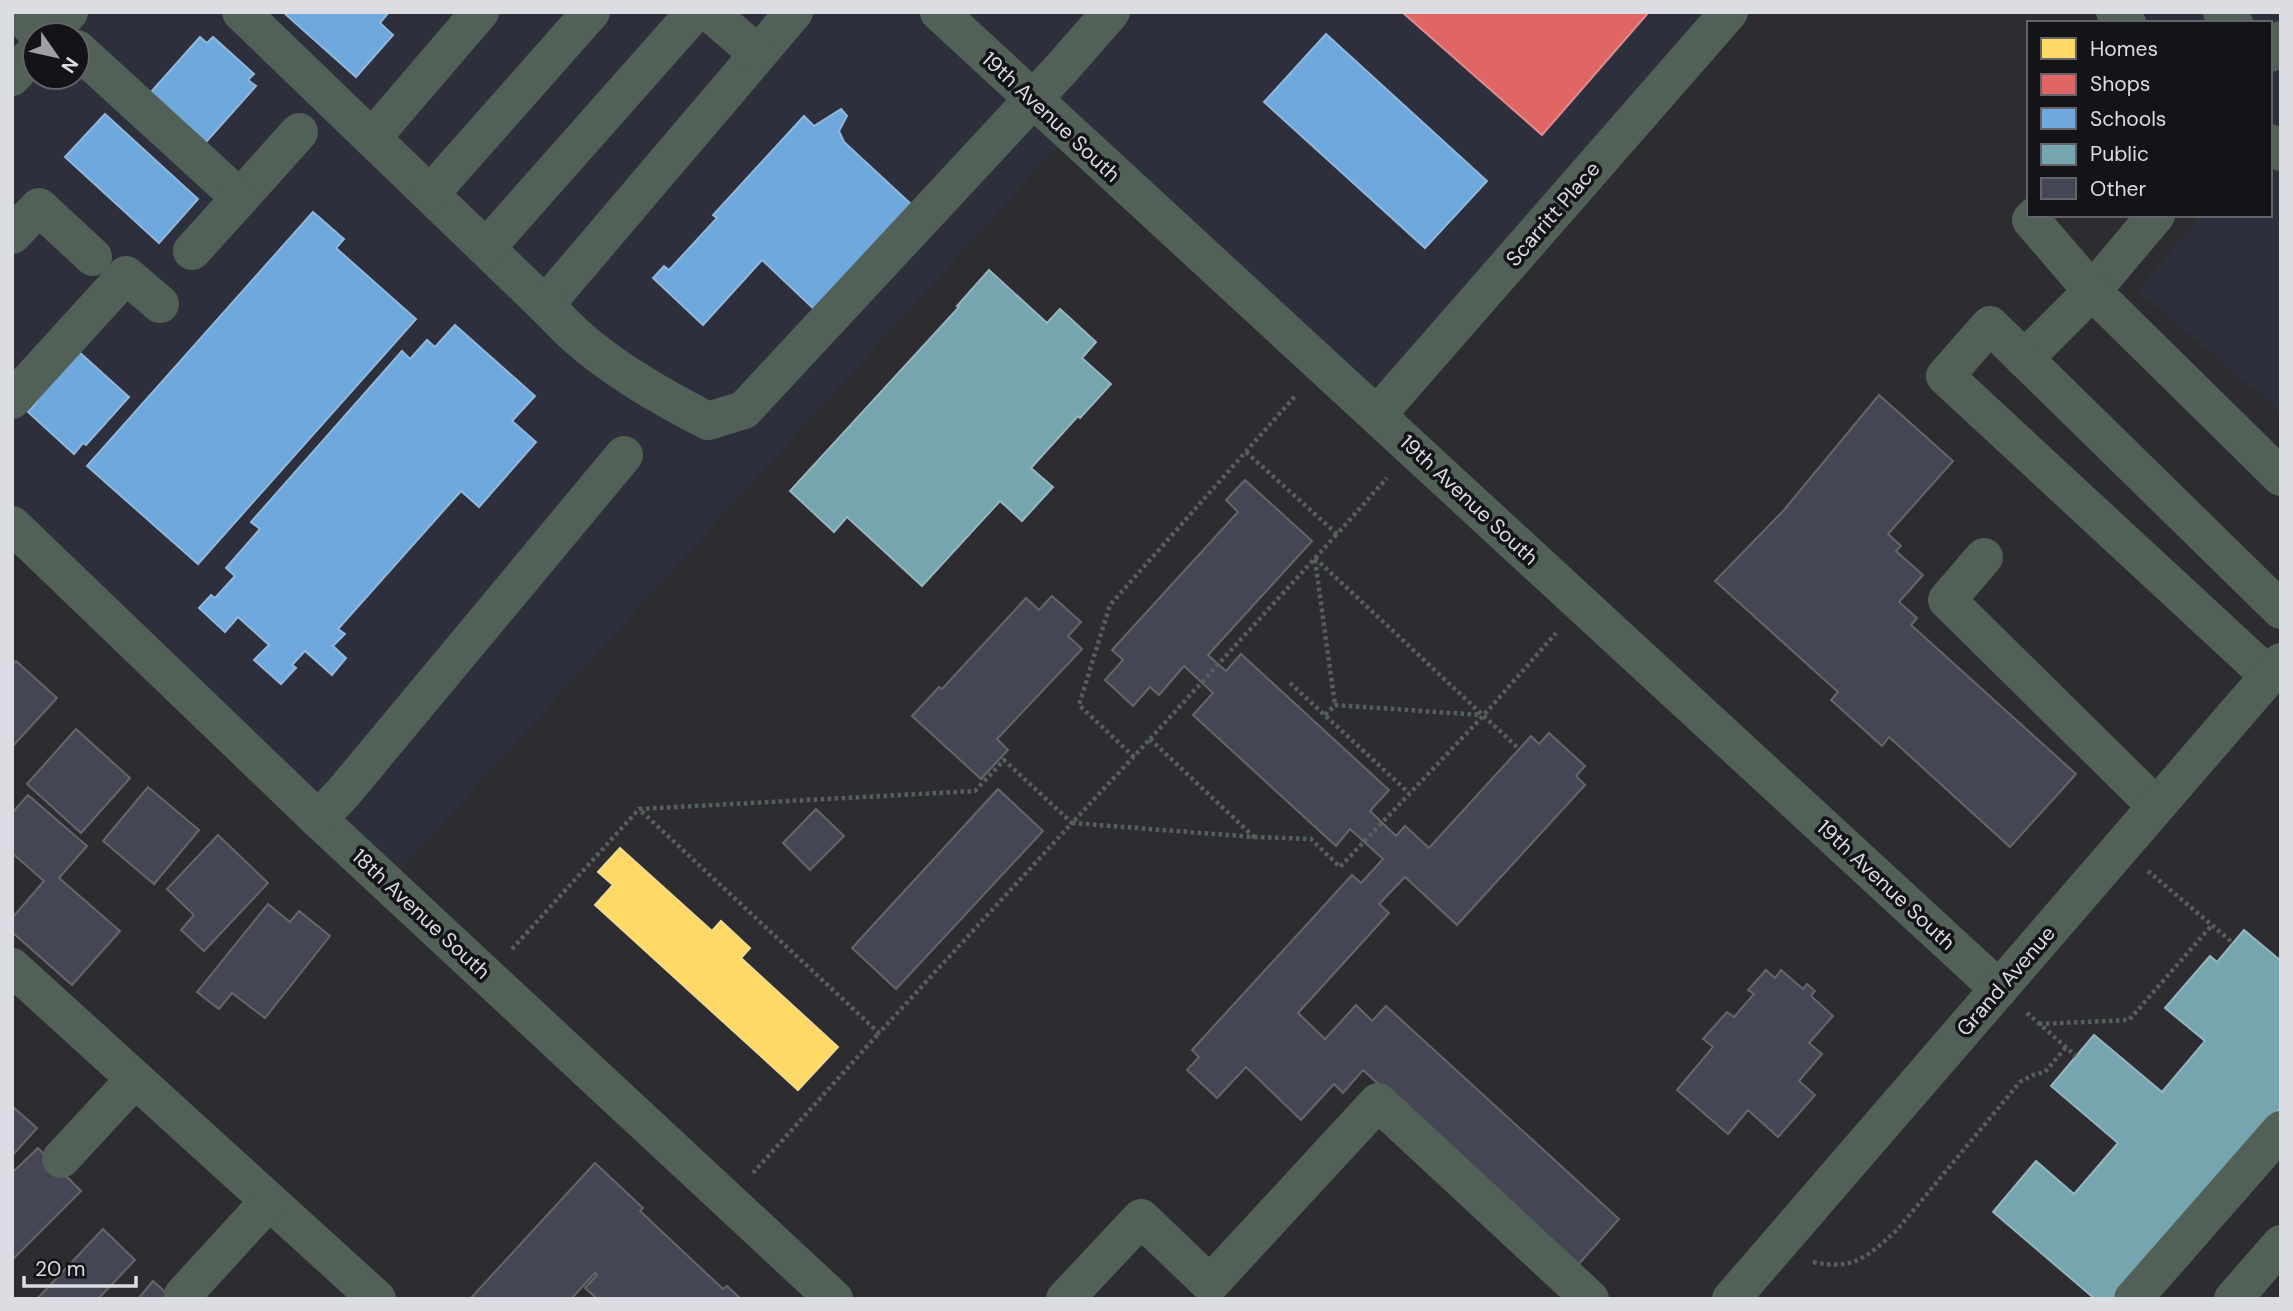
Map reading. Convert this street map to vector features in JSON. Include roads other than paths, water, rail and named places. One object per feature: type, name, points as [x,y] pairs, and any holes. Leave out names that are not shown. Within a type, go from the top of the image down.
[{"type":"street","points":[[16,12],[31,21]]},
{"type":"street","points":[[241,12],[487,247],[577,337],[622,370],[708,421],[744,410],[1111,12]]},
{"type":"street","points":[[372,138],[480,12]]},
{"type":"street","points":[[487,247],[695,12]]},
{"type":"street","points":[[709,12],[758,54]]},
{"type":"street","points":[[545,305],[794,12]]},
{"type":"street","name":"19th Avenue South","points":[[939,12],[2011,1000]]},
{"type":"street","name":"Scarritt Place","points":[[1377,415],[1729,12]]},
{"type":"street","points":[[431,193],[570,20]]},
{"type":"street","points":[[91,67],[240,198]]},
{"type":"street","points":[[192,251],[299,132]]},
{"type":"street","points":[[12,235],[38,207],[93,257]]},
{"type":"street","points":[[2034,217],[2031,220],[2092,291],[2281,477]]},
{"type":"street","points":[[2024,359],[2092,291],[2154,217]]},
{"type":"street","points":[[12,400],[126,275],[160,304]]},
{"type":"street","points":[[2275,669],[1945,376],[1990,325],[2281,610]]},
{"type":"street","points":[[318,819],[343,793],[624,455]]},
{"type":"street","name":"18th Avenue South","points":[[12,525],[318,819],[834,1299]]},
{"type":"street","points":[[1984,556],[1947,600],[2156,806]]},
{"type":"street","name":"Grand Avenue","points":[[1739,1296],[2011,1000],[2156,806],[2275,669]]},
{"type":"street","points":[[12,967],[377,1299]]},
{"type":"street","points":[[61,1159],[135,1079]]},
{"type":"street","points":[[1065,1299],[1141,1218],[1210,1284],[1378,1102],[1590,1299]]},
{"type":"street","points":[[2133,1299],[2281,1130]]},
{"type":"street","points":[[183,1295],[269,1201]]},
{"type":"street","points":[[2233,1299],[2281,1244]]}]
